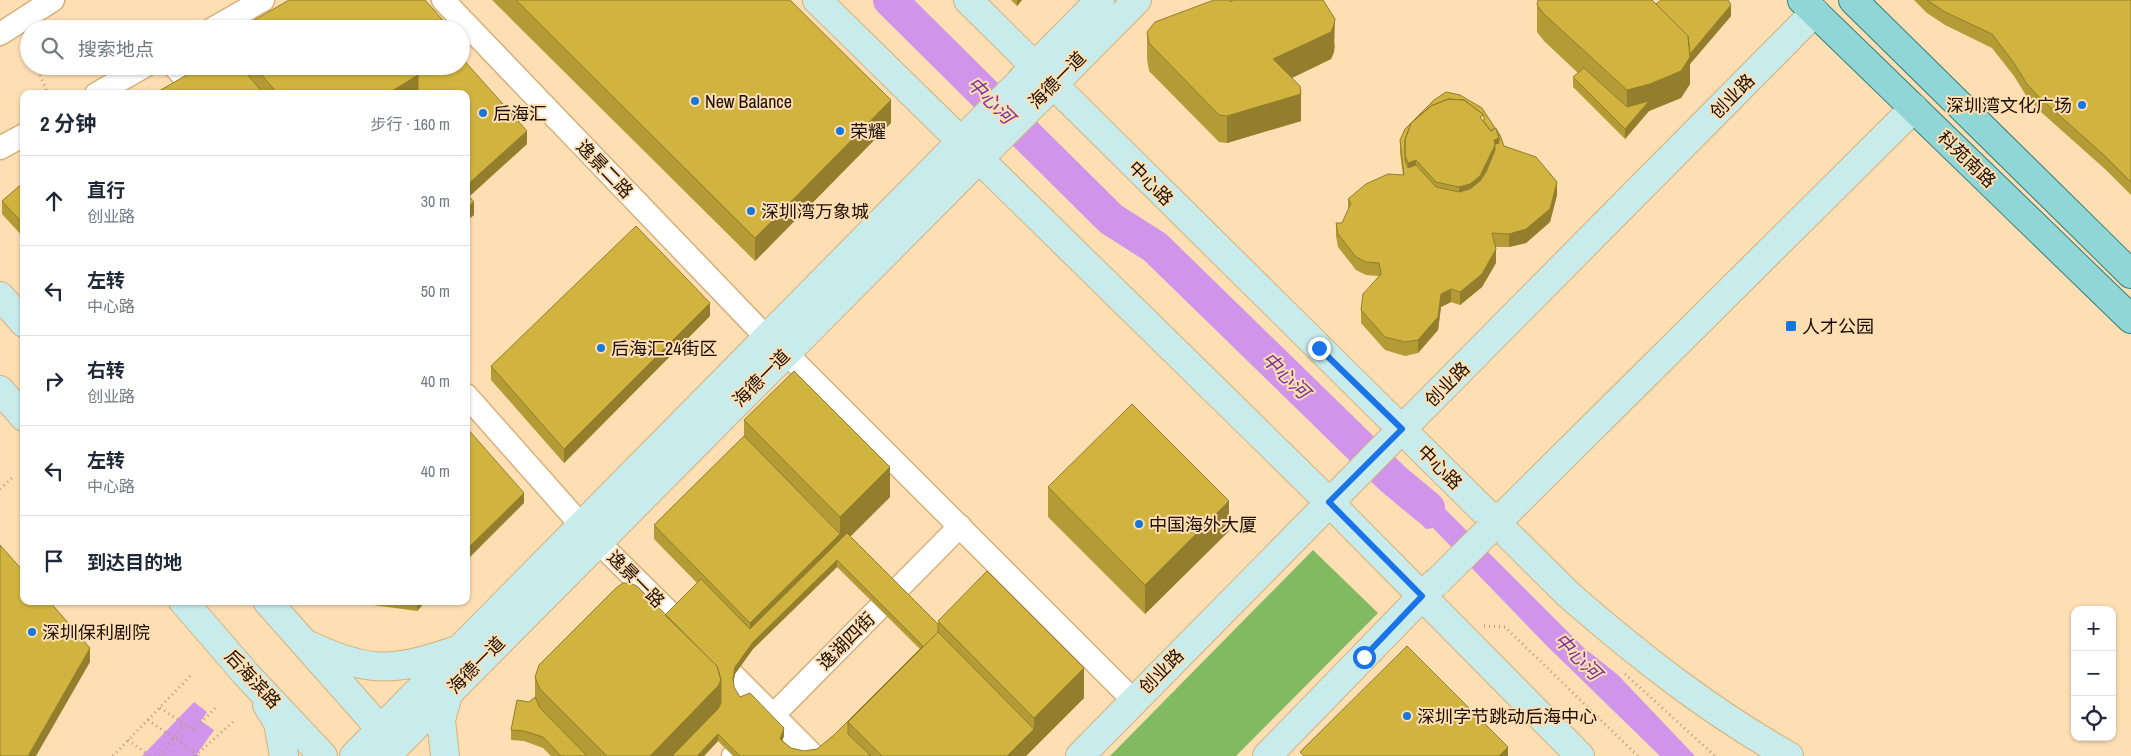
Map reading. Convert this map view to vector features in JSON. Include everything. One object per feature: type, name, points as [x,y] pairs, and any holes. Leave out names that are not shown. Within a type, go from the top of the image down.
[{"type":"main road","points":[[817,0],[976,144],[1099,275],[1430,589],[1451,625],[1580,756]]},
{"type":"main road","name":"中心路","points":[[968,0],[1037,82],[1492,526],[1646,660],[1716,712],[1789,756]]},
{"type":"main road","name":"海德一道","points":[[1037,82],[1100,0]]},
{"type":"main road","name":"海德一道","points":[[354,756],[392,747],[448,693],[590,534],[1037,82],[1137,0]]},
{"type":"main road","name":"科苑南路","points":[[1852,0],[2131,274]]},
{"type":"main road","name":"科苑南路","points":[[1808,6],[2131,319]]},
{"type":"main road","name":"创业路","points":[[1080,756],[1133,700],[1397,434],[1808,6]]},
{"type":"main road","points":[[1267,756],[1492,526],[1914,108]]},
{"type":"main road","points":[[0,296],[20,318]]},
{"type":"main road","points":[[0,390],[20,412]]},
{"type":"main road","name":"海德一道","points":[[392,747],[480,629],[590,534]]},
{"type":"main road","name":"后海滨路","points":[[186,605],[245,673],[323,756]]},
{"type":"main road","points":[[271,605],[392,747]]},
{"type":"main road","points":[[303,642],[332,656],[361,665],[383,668],[429,660],[455,651],[480,629]]},
{"type":"main road","points":[[445,756],[442,720],[448,693],[461,661],[480,629]]},
{"type":"main road","points":[[245,673],[278,723],[284,756]]},
{"type":"street","points":[[22,20],[53,0]]},
{"type":"street","points":[[228,20],[263,0]]},
{"type":"street","name":"逸景二路","points":[[443,0],[462,20]]},
{"type":"street","points":[[0,34],[20,21]]},
{"type":"street","name":"逸景二路","points":[[470,28],[777,346],[1133,700]]},
{"type":"street","points":[[103,90],[129,75]]},
{"type":"street","points":[[182,75],[195,90]]},
{"type":"street","points":[[0,148],[20,137]]},
{"type":"street","name":"逸景一路","points":[[470,399],[590,534],[814,756]]},
{"type":"street","name":"逸湖四街","points":[[733,756],[960,526]]},
{"type":"path","points":[[40,75],[46,90]]},
{"type":"path","points":[[0,488],[14,476]]},
{"type":"path","points":[[1451,625],[1505,627],[1638,756]]},
{"type":"path","points":[[115,755],[191,675]]},
{"type":"path","points":[[160,708],[194,730],[200,721],[218,706]]},
{"type":"path","points":[[148,720],[196,755],[233,722]]},
{"type":"path","points":[[160,756],[185,724]]},
{"type":"path","points":[[128,740],[150,756]]},
{"type":"green space","points":[[1313,550],[1378,613],[1236,756],[1110,756]]},
{"type":"water","points":[[1404,468],[1584,648],[1618,675],[1695,756],[1660,756],[1547,646],[1433,528],[1426,529],[1385,487]]},
{"type":"water","points":[[194,702],[207,712],[201,721],[214,730],[197,754],[200,756],[142,756]]},
{"type":"building","points":[[289,0],[425,0],[443,20],[255,20]]},
{"type":"building","name":"深圳湾万象城","points":[[516,0],[790,0],[891,100],[755,238]]},
{"type":"building","points":[[1214,0],[1229,0],[1231,2],[1233,0],[1323,0],[1335,19],[1331,32],[1273,59],[1300,86],[1301,94],[1227,116],[1219,115],[1149,43],[1147,32],[1155,22]]},
{"type":"building","points":[[1538,0],[1652,0],[1688,36],[1690,57],[1681,71],[1650,84],[1627,90],[1544,14],[1537,5]]},
{"type":"building","points":[[1661,0],[1728,0],[1731,5],[1690,54],[1688,36],[1656,4]]},
{"type":"building","name":"深圳湾文化广场","points":[[1927,0],[2131,0],[2131,182],[2041,99],[2027,84],[1992,34],[1945,12]]},
{"type":"building","name":"后海汇","points":[[470,67],[527,131],[470,182],[470,90],[418,90],[418,75],[470,75]]},
{"type":"building","points":[[1584,68],[1627,107],[1649,101],[1625,129],[1573,77]]},
{"type":"building","points":[[187,75],[248,75],[261,90],[161,90]]},
{"type":"building","points":[[262,75],[418,75],[394,90],[275,90]]},
{"type":"building","points":[[1446,92],[1460,95],[1482,108],[1495,128],[1491,131],[1483,121],[1484,115],[1464,100],[1448,99],[1431,106],[1411,123],[1434,100]]},
{"type":"building","points":[[1448,99],[1464,100],[1484,115],[1480,117],[1491,131],[1496,128],[1499,138],[1494,140],[1495,145],[1480,176],[1470,184],[1459,187],[1436,182],[1416,160],[1408,163],[1405,155],[1405,140],[1411,123],[1431,106]]},
{"type":"building","points":[[1411,123],[1405,140],[1405,160],[1408,168],[1416,165],[1436,187],[1459,192],[1470,189],[1480,181],[1495,150],[1495,144],[1499,143],[1496,129],[1504,146],[1536,157],[1557,182],[1550,209],[1526,229],[1509,234],[1492,233],[1496,249],[1482,274],[1460,292],[1451,289],[1441,294],[1438,317],[1418,340],[1405,342],[1385,337],[1361,310],[1363,294],[1381,274],[1379,263],[1366,262],[1356,257],[1338,234],[1336,223],[1342,223],[1351,203],[1348,199],[1366,184],[1388,174],[1404,175],[1400,140],[1405,129]]},
{"type":"building","points":[[20,185],[20,221],[2,201]]},
{"type":"building","name":"后海汇24街区","points":[[636,226],[710,303],[564,449],[491,366]]},
{"type":"building","points":[[794,371],[890,467],[840,517],[744,420]]},
{"type":"building","name":"中国海外大厦","points":[[1132,404],[1229,501],[1145,585],[1048,487]]},
{"type":"building","points":[[470,432],[524,493],[470,546]]},
{"type":"building","points":[[744,436],[840,534],[750,623],[654,525]]},
{"type":"building","points":[[847,533],[938,624],[938,632],[848,722],[848,734],[871,756],[740,756],[718,734],[697,756],[672,756],[718,709],[721,703],[721,680],[717,666],[665,615],[701,579],[750,629]],"holes":[[[837,560],[923,646],[834,735],[817,749],[804,751],[791,748],[780,739],[784,728],[750,693],[740,697],[734,687],[735,667],[753,642]]]},
{"type":"building","name":"深圳保利剧院","points":[[0,545],[20,568],[20,605],[52,605],[90,648],[28,756],[0,756]]},
{"type":"building","points":[[987,571],[1084,668],[1034,718],[938,621]]},
{"type":"building","points":[[623,583],[637,586],[717,666],[721,680],[718,686],[650,756],[607,756],[540,689],[535,677],[539,665]]},
{"type":"building","points":[[938,632],[1034,729],[1007,756],[882,756],[848,722]]},
{"type":"building","points":[[1407,646],[1508,747],[1499,756],[1304,756],[1300,752]]},
{"type":"building","points":[[535,697],[540,708],[587,756],[561,756],[543,737],[524,731],[511,730],[517,700],[529,702]]},
{"type":"waterway","name":"中心河","points":[[890,0],[1111,219],[1155,247],[1393,479],[1428,508]]},
{"type":"place","name":"New Balance","points":[[695,101]]},
{"type":"place","name":"深圳湾文化广场","points":[[2082,105]]},
{"type":"place","name":"后海汇","points":[[483,113]]},
{"type":"place","name":"荣耀","points":[[840,131]]},
{"type":"place","name":"深圳湾万象城","points":[[751,211]]},
{"type":"place","name":"人才公园","points":[[1791,326]]},
{"type":"place","name":"后海汇24街区","points":[[601,348]]},
{"type":"place","name":"中国海外大厦","points":[[1139,524]]},
{"type":"place","name":"深圳保利剧院","points":[[32,632]]},
{"type":"place","name":"深圳字节跳动后海中心","points":[[1407,716]]},
{"type":"route","points":[[1319,348],[1402,429],[1329,502],[1422,596],[1364,657]]}]
